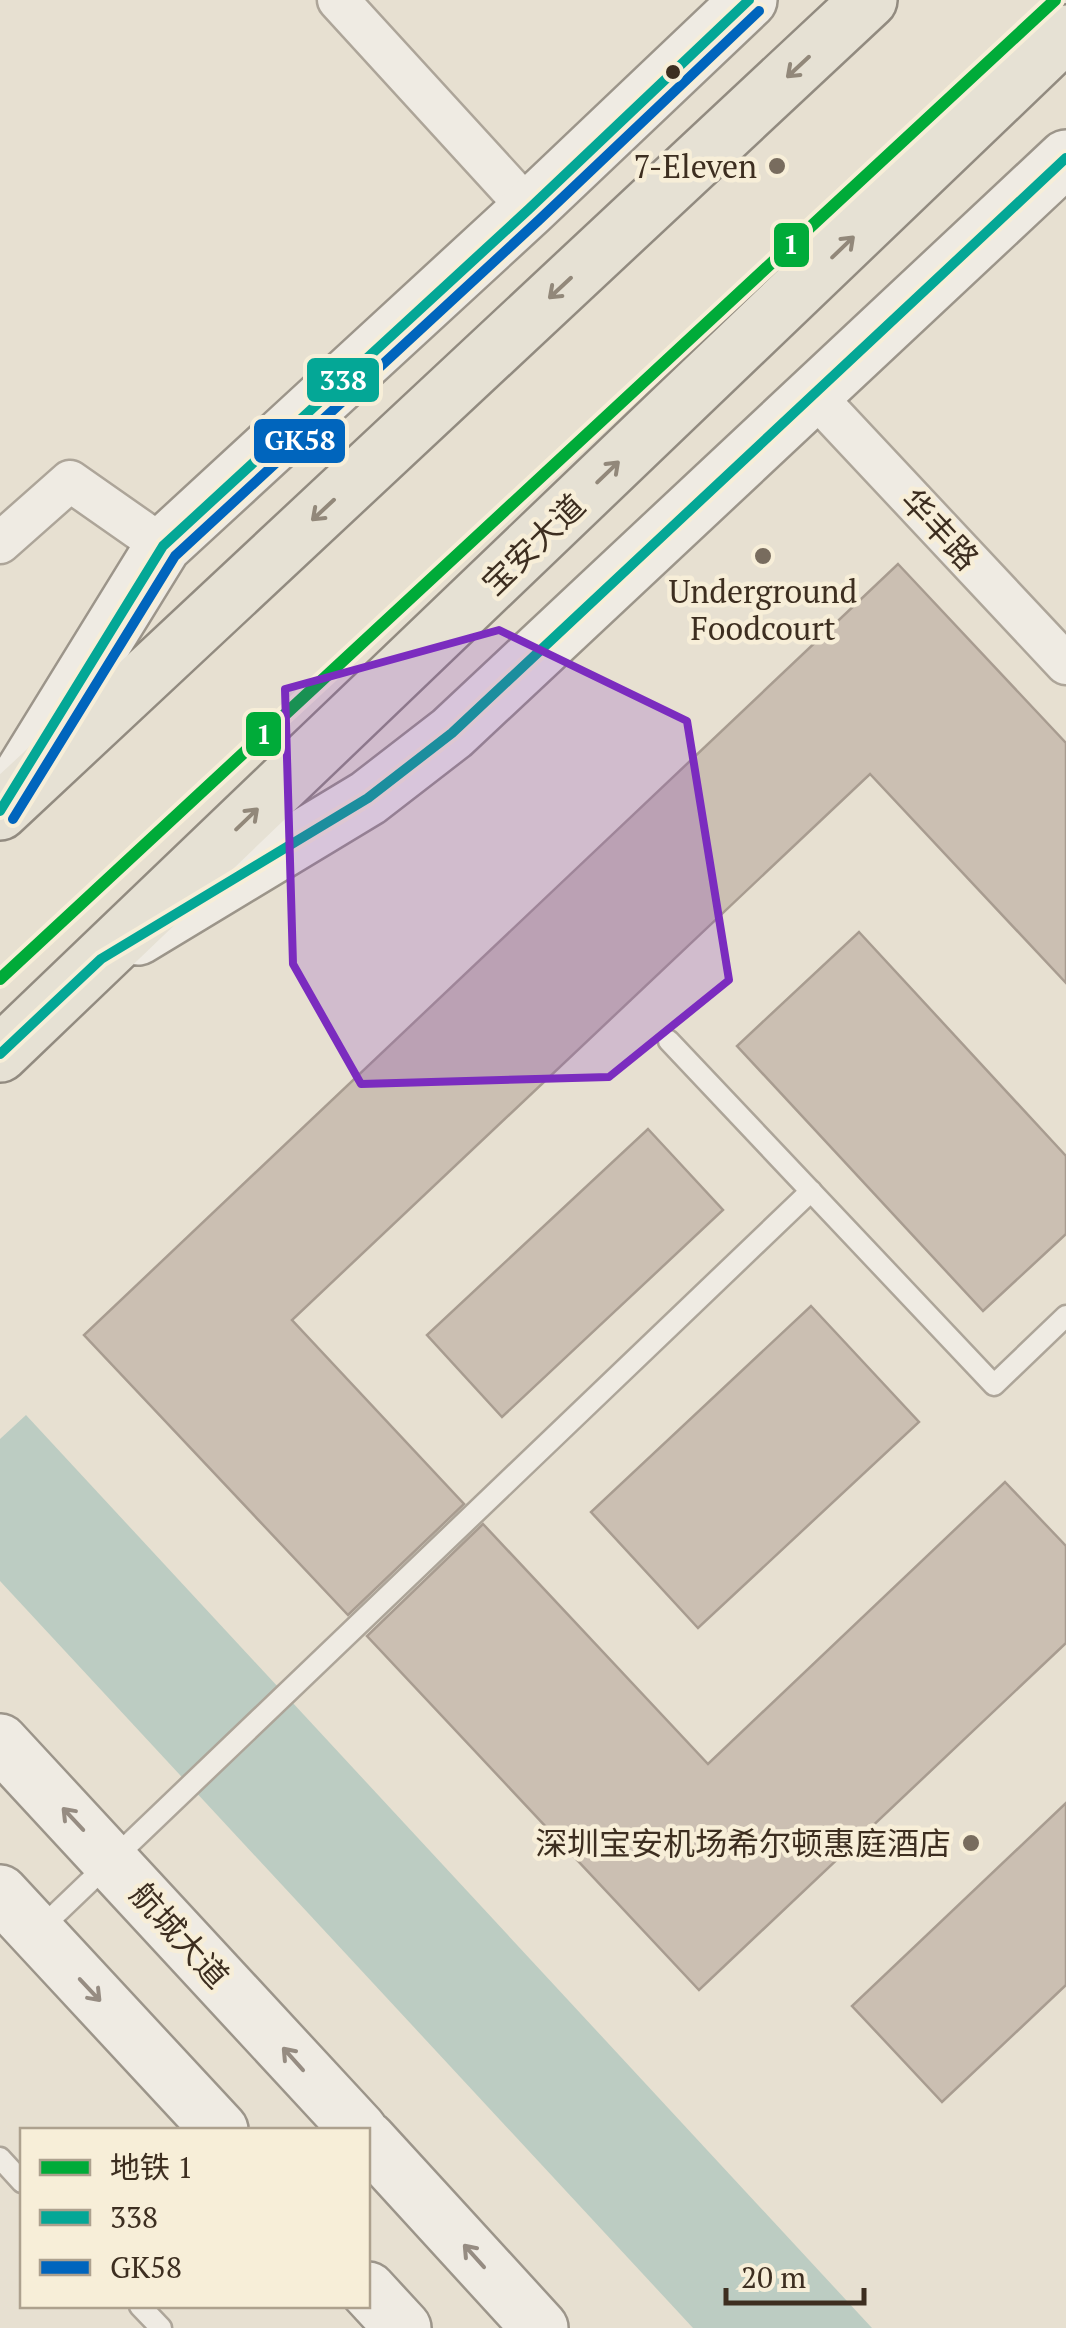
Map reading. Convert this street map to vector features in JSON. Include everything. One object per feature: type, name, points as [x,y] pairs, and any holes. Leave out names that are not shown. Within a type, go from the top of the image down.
[{"type":"main road","points":[[0,812],[162,546],[529,210],[750,0]]},
{"type":"main road","points":[[0,812],[869,0]]},
{"type":"main road","name":"宝安大道","points":[[0,1054],[1066,33]]},
{"type":"main road","points":[[102,959],[368,798],[452,733],[1066,158]]},
{"type":"main road","name":"航城大道","points":[[0,1742],[357,2128]]},
{"type":"main road","points":[[0,1892],[218,2128]]},
{"type":"main road","points":[[370,2142],[540,2328]]},
{"type":"main road","points":[[370,2292],[403,2328]]},
{"type":"street","points":[[338,0],[529,210]]},
{"type":"street","name":"华丰路","points":[[813,394],[1066,664]]},
{"type":"street","points":[[0,543],[70,481],[162,546]]},
{"type":"lane","points":[[669,1041],[994,1384],[1066,1316]]},
{"type":"lane","points":[[37,1932],[811,1191]]},
{"type":"lane","points":[[0,2158],[20,2180]]},
{"type":"lane","points":[[142,2308],[161,2328]]},
{"type":"highlighted area","points":[[499,630],[687,721],[729,980],[609,1077],[361,1084],[293,964],[285,689]]},
{"type":"shaded area","points":[[26,1415],[872,2328],[693,2328],[0,1581],[0,1439]]},
{"type":"building","points":[[898,564],[1066,743],[1066,983],[870,774],[292,1320],[464,1504],[348,1615],[84,1335]]},
{"type":"building","points":[[859,932],[1066,1156],[1066,1234],[983,1311],[737,1046]]},
{"type":"building","points":[[648,1129],[723,1210],[502,1417],[427,1335]]},
{"type":"building","points":[[811,1306],[919,1422],[698,1628],[591,1512]]},
{"type":"building","points":[[1005,1482],[1066,1546],[1066,1643],[699,1990],[367,1636],[483,1524],[708,1764]]},
{"type":"building","points":[[1066,1803],[1066,1985],[942,2102],[852,2006]]},
{"type":"metro line","name":"1","points":[[0,979],[1055,0]]},
{"type":"transit line","name":"338","points":[[0,811],[163,546],[749,0]]},
{"type":"transit line","name":"GK58","points":[[13,819],[175,556],[759,11]]},
{"type":"transit line","name":"338","points":[[0,1054],[101,959],[368,798],[452,733],[1066,158]]},
{"type":"place","name":"7-Eleven","points":[[777,166]]},
{"type":"place","name":"Underground Foodcourt","points":[[763,556]]},
{"type":"place","name":"深圳宝安机场希尔顿惠庭酒店","points":[[971,1843]]}]
